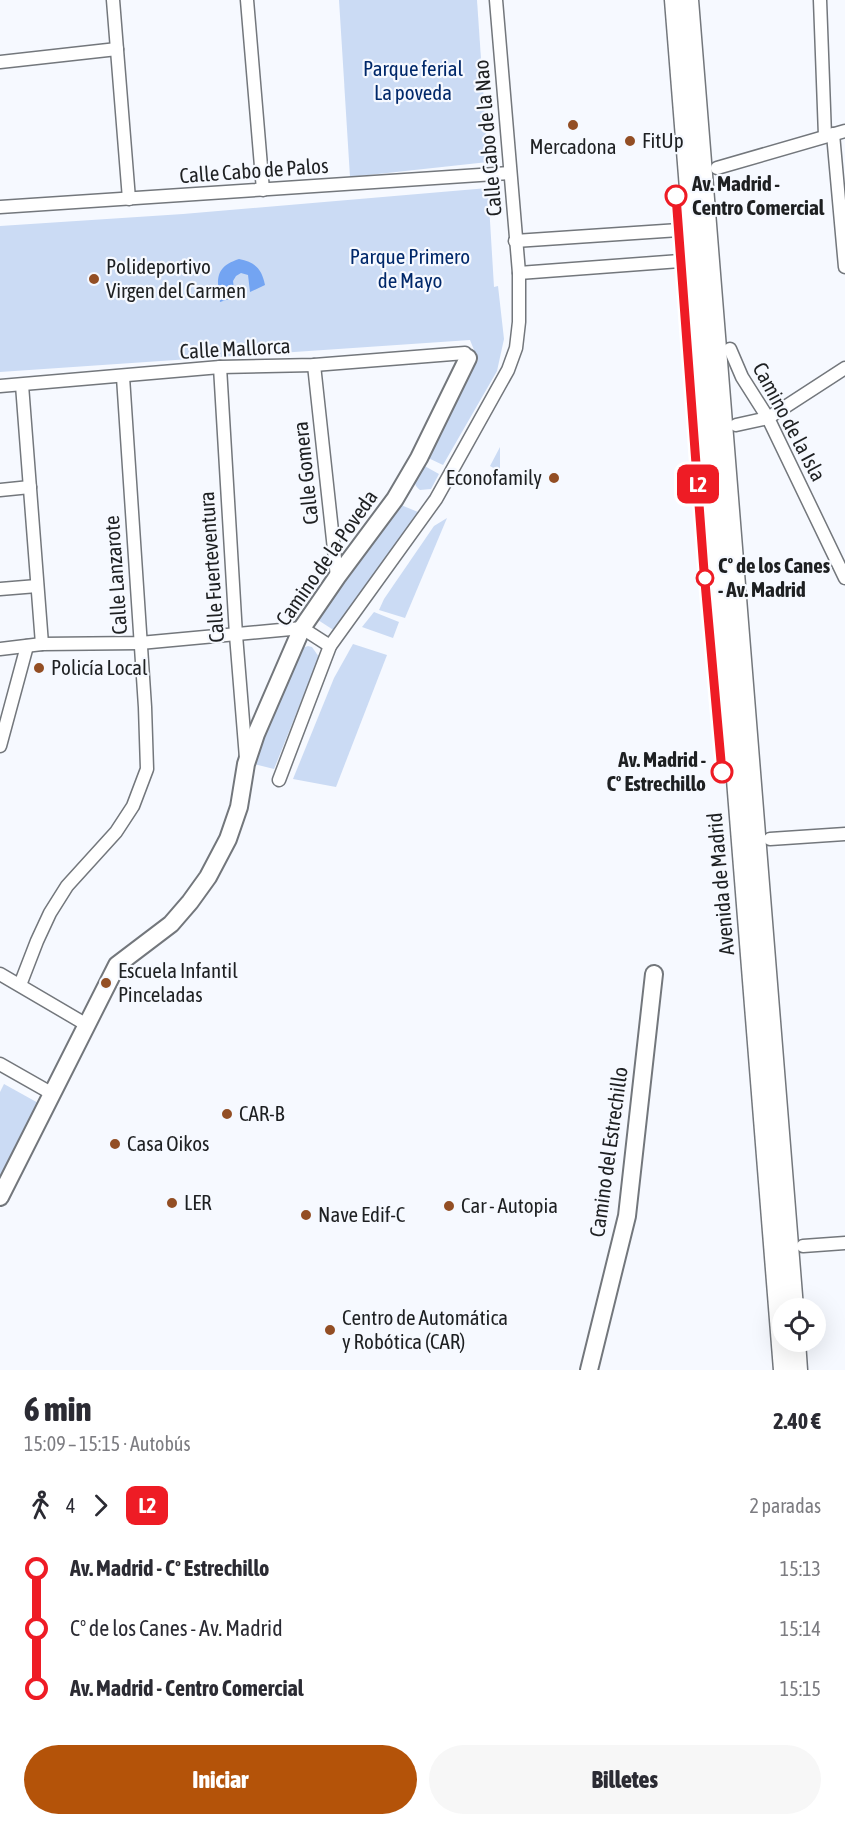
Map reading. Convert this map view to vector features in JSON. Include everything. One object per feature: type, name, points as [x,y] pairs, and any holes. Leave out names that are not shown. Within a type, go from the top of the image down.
[{"type":"highway","name":"Avenida de Madrid","points":[[674,0],[783,1370]]},
{"type":"highway","name":"Avenida de Madrid","points":[[689,0],[793,1298]]},
{"type":"highway","points":[[797,1352],[798,1370]]},
{"type":"main road","name":"Camino de la Poveda","points":[[0,1197],[117,965],[171,924],[208,877],[228,839],[239,807],[246,764],[256,734],[302,628],[395,499],[419,458],[468,358]]},
{"type":"main road","name":"Camino del Estrechillo","points":[[589,1370],[627,1216],[654,974]]},
{"type":"street","points":[[113,0],[129,199]]},
{"type":"street","points":[[247,0],[263,190]]},
{"type":"street","name":"Calle Cabo de la Nao","points":[[496,0],[519,273]]},
{"type":"street","points":[[820,0],[845,267]]},
{"type":"street","points":[[0,62],[117,49]]},
{"type":"street","points":[[717,168],[834,133]]},
{"type":"street","name":"Calle Cabo de Palos","points":[[0,207],[510,173]]},
{"type":"street","points":[[516,241],[679,230]]},
{"type":"street","points":[[279,780],[330,646],[436,499],[508,370],[517,340],[519,273],[680,261]]},
{"type":"street","name":"Camino de la Isla","points":[[730,349],[742,377],[768,418],[845,578]]},
{"type":"street","name":"Calle Mallorca","points":[[0,386],[220,367],[314,365],[465,352],[468,358]]},
{"type":"street","name":"Calle Gomera","points":[[314,365],[337,577]]},
{"type":"street","name":"Calle Fuerteventura","points":[[220,367],[246,764]]},
{"type":"street","points":[[736,425],[768,418],[845,368]]},
{"type":"street","name":"Calle Lanzarote","points":[[20,985],[50,913],[66,886],[116,832],[133,806],[147,769],[148,752],[123,377]]},
{"type":"street","points":[[22,385],[42,644]]},
{"type":"street","points":[[0,490],[30,487]]},
{"type":"street","points":[[0,589],[37,586]]},
{"type":"street","points":[[0,649],[42,644],[141,643],[302,628],[330,646]]},
{"type":"street","points":[[0,746],[27,646]]},
{"type":"street","points":[[770,839],[845,834]]},
{"type":"street","points":[[0,974],[87,1025]]},
{"type":"street","points":[[0,1064],[51,1093]]},
{"type":"street","points":[[803,1246],[845,1243]]},
{"type":"green space","name":"Parque ferial La poveda","points":[[339,0],[477,0],[488,162],[350,177]]},
{"type":"green space","name":"Parque Primero de Mayo","points":[[488,188],[494,287],[498,286],[504,339],[497,371],[443,465],[424,456],[478,360],[470,340],[0,372],[0,226],[183,214]]},
{"type":"green space","points":[[500,447],[500,487],[489,482],[497,470],[490,466]]},
{"type":"green space","points":[[421,464],[439,474],[431,489],[420,490],[415,484]]},
{"type":"green space","points":[[401,505],[418,512],[335,631],[318,620]]},
{"type":"green space","points":[[447,518],[405,618],[379,610],[384,599],[434,526]]},
{"type":"green space","points":[[374,612],[399,622],[393,638],[362,627]]},
{"type":"green space","points":[[353,644],[387,655],[336,787],[293,779],[334,678]]},
{"type":"green space","points":[[312,647],[319,657],[274,769],[254,764],[287,677],[302,648]]},
{"type":"green space","points":[[4,1084],[40,1104],[0,1181],[0,1092]]},
{"type":"water","points":[[239,259],[257,267],[265,285],[250,292],[248,275],[241,273],[233,281],[235,297],[220,302],[218,281],[221,270]]},
{"type":"bus line","name":"L2","points":[[676,196],[704,571],[722,772]]},
{"type":"place","name":"Mercadona","points":[[573,125]]},
{"type":"place","name":"FitUp","points":[[630,141]]},
{"type":"place","name":"Av. Madrid - Centro Comercial","points":[[676,196]]},
{"type":"place","name":"Polideportivo Virgen del Carmen","points":[[94,279]]},
{"type":"place","name":"Econofamily","points":[[554,478]]},
{"type":"place","name":"Cº de los Canes - Av. Madrid","points":[[705,578]]},
{"type":"place","name":"Policía Local","points":[[39,668]]},
{"type":"place","name":"Av. Madrid - Cº Estrechillo","points":[[722,772]]},
{"type":"place","name":"Escuela Infantil Pinceladas","points":[[106,983]]},
{"type":"place","name":"CAR-B","points":[[227,1114]]},
{"type":"place","name":"Casa Oikos","points":[[115,1144]]},
{"type":"place","name":"LER","points":[[172,1203]]},
{"type":"place","name":"Car - Autopia","points":[[449,1206]]},
{"type":"place","name":"Nave Edif-C","points":[[306,1215]]},
{"type":"place","name":"Centro de Automática y Robótica (CAR)","points":[[330,1330]]}]
